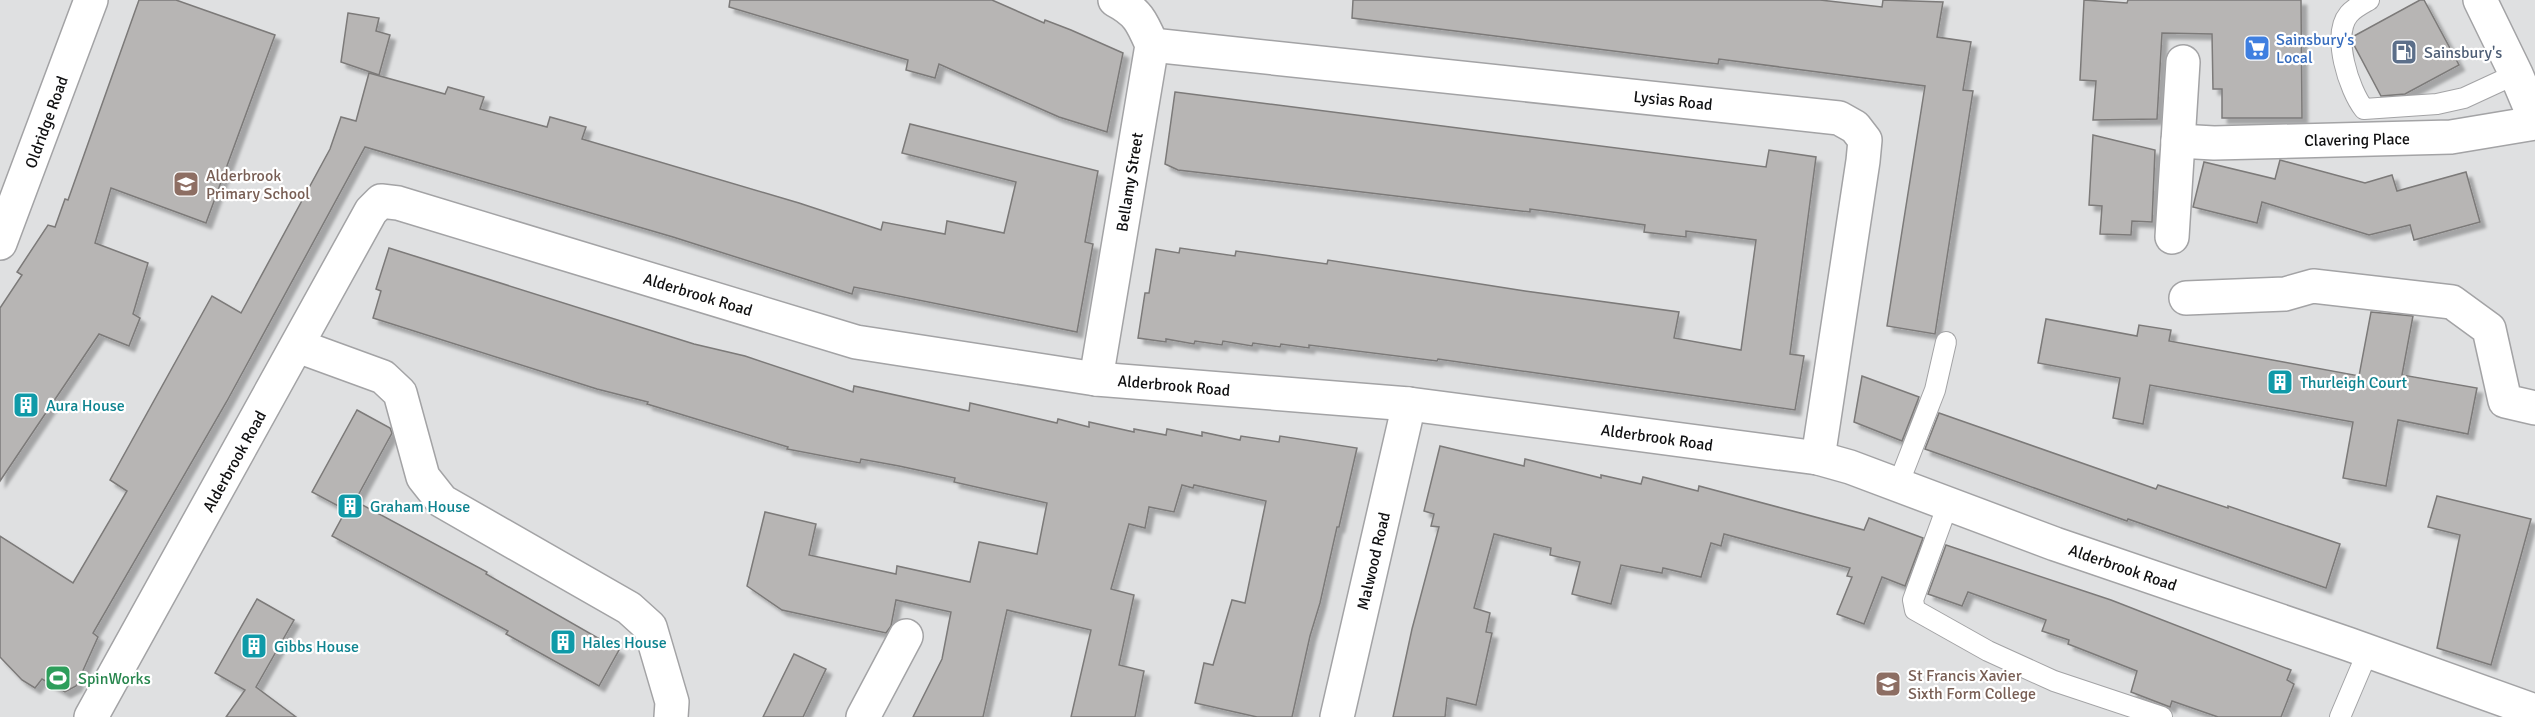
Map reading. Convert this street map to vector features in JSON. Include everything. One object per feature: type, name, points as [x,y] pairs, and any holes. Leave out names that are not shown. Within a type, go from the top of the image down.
[{"type":"street","name":"Oldridge Road","points":[[0,243],[92,0]]},
{"type":"street","points":[[1115,0],[1140,18],[1152,45]]},
{"type":"street","points":[[2480,0],[2525,82],[2535,121]]},
{"type":"street","name":"Bellamy Street","points":[[1096,379],[1152,45]]},
{"type":"street","name":"Lysias Road","points":[[1152,45],[1839,118],[1855,127],[1865,140],[1863,161],[1818,458]]},
{"type":"street","points":[[2172,237],[2183,62]]},
{"type":"street","name":"Clavering Place","points":[[2178,141],[2214,143],[2451,137],[2535,121]]},
{"type":"street","name":"Alderbrook Road","points":[[91,717],[371,211],[381,201],[398,203],[856,342],[1096,379],[1409,404],[1818,458],[1898,485],[2055,544],[2535,711]]},
{"type":"street","points":[[2186,298],[2285,294],[2313,286],[2452,302],[2489,328],[2505,401],[2535,408]]},
{"type":"street","points":[[298,346],[384,377],[400,393],[423,477],[442,501],[629,608],[650,627],[672,702],[671,717]]},
{"type":"street","name":"Malwood Road","points":[[1337,717],[1409,404]]},
{"type":"street","points":[[863,717],[906,636]]},
{"type":"lane","points":[[2369,0],[2348,15],[2341,31],[2342,55],[2356,99],[2364,109],[2437,104],[2525,82]]},
{"type":"lane","points":[[1898,485],[1935,390],[1946,342]]},
{"type":"lane","points":[[1948,504],[1913,600],[1915,610],[1988,651],[2054,681],[2162,717]]},
{"type":"lane","points":[[2340,717],[2368,651]]},
{"type":"building","points":[[139,0],[176,0],[275,35],[206,223],[111,188],[95,243],[148,263],[133,314],[140,318],[129,346],[99,334],[0,481],[0,308],[22,275],[17,272],[48,225],[55,227],[65,199],[68,200]]},
{"type":"building","points":[[730,0],[992,0],[1044,23],[1045,20],[1071,30],[1123,53],[1107,132],[1059,117],[939,64],[935,78],[906,70],[908,60],[729,7]]},
{"type":"building","points":[[1353,0],[1820,0],[1882,7],[1883,0],[1943,2],[1937,37],[1971,42],[1963,90],[1973,91],[1935,334],[1887,326],[1925,86],[1719,59],[1718,64],[1352,18]]},
{"type":"building","points":[[2084,0],[2127,3],[2128,0],[2301,0],[2302,118],[2222,118],[2222,89],[2213,89],[2212,34],[2162,33],[2157,119],[2093,120],[2096,81],[2080,80]]},
{"type":"building","points":[[2420,0],[2424,0],[2459,65],[2405,94],[2381,96],[2354,45],[2354,36]]},
{"type":"building","points":[[348,13],[379,18],[376,31],[390,35],[379,75],[341,62]]},
{"type":"building","points":[[369,73],[445,94],[448,87],[484,97],[480,109],[547,127],[550,117],[586,127],[582,139],[799,203],[881,230],[883,222],[945,234],[947,221],[1004,233],[1016,182],[902,153],[910,124],[1098,171],[1085,242],[1093,244],[1077,332],[854,287],[852,294],[673,237],[365,147],[227,401],[93,633],[98,637],[76,686],[65,692],[42,679],[35,688],[22,680],[0,657],[0,536],[73,583],[127,491],[110,480],[212,296],[241,313],[330,149],[341,117],[356,121]]},
{"type":"building","points":[[1175,92],[1766,167],[1769,150],[1816,157],[1790,354],[1804,356],[1795,410],[1438,359],[1437,361],[1309,345],[1309,348],[1253,343],[1252,346],[1223,341],[1222,345],[1195,341],[1194,344],[1166,339],[1166,342],[1138,338],[1145,293],[1149,293],[1156,249],[1179,253],[1180,248],[1235,256],[1236,251],[1327,264],[1328,260],[1679,312],[1674,338],[1741,350],[1756,240],[1686,231],[1686,237],[1644,232],[1645,225],[1530,209],[1530,212],[1178,170],[1165,164]]},
{"type":"building","points":[[2093,135],[2155,150],[2152,222],[2132,221],[2131,235],[2100,234],[2102,206],[2089,205]]},
{"type":"building","points":[[2280,160],[2365,183],[2392,175],[2397,191],[2466,172],[2480,222],[2414,240],[2410,225],[2369,235],[2262,202],[2257,223],[2193,207],[2204,162],[2275,179]]},
{"type":"building","points":[[389,248],[694,344],[745,356],[853,392],[854,386],[969,411],[970,403],[1057,423],[1058,419],[1089,427],[1089,422],[1134,432],[1134,429],[1166,435],[1167,429],[1202,436],[1202,432],[1240,440],[1241,436],[1279,442],[1280,436],[1357,448],[1292,717],[1257,717],[1195,703],[1204,663],[1213,665],[1232,600],[1245,603],[1266,501],[1194,485],[1193,488],[1182,485],[1174,512],[1149,507],[1145,528],[1129,524],[1111,589],[1134,595],[1119,665],[1144,671],[1135,717],[1071,717],[1091,630],[1007,610],[983,717],[913,717],[942,659],[951,612],[896,600],[891,626],[886,633],[782,610],[747,586],[765,512],[816,524],[809,555],[896,574],[897,566],[970,582],[979,542],[1037,554],[1047,503],[954,482],[955,478],[899,466],[861,459],[860,463],[787,449],[788,447],[647,404],[648,402],[597,389],[373,318],[381,291],[376,289]]},
{"type":"building","name":"Thurleigh Court","points":[[2371,312],[2413,316],[2402,375],[2477,388],[2468,434],[2398,420],[2386,486],[2343,478],[2353,422],[2150,385],[2143,424],[2113,418],[2120,378],[2038,363],[2046,319],[2137,336],[2139,325],[2171,330],[2169,341],[2359,376]]},
{"type":"building","points":[[1862,376],[1919,397],[1902,441],[1854,422]]},
{"type":"building","name":"Graham House","points":[[357,410],[390,428],[392,433],[355,501],[487,572],[486,574],[619,650],[599,686],[506,634],[508,631],[332,536],[346,510],[312,492]]},
{"type":"building","points":[[1939,413],[2156,489],[2158,485],[2340,544],[2326,588],[2128,519],[2127,521],[1925,449]]},
{"type":"building","points":[[1440,446],[1524,466],[1525,459],[1601,478],[1601,475],[1641,484],[1643,477],[1698,491],[1699,486],[1864,530],[1869,518],[1923,538],[1905,586],[1882,577],[1864,624],[1837,614],[1852,577],[1847,576],[1850,568],[1724,534],[1721,546],[1711,543],[1701,577],[1663,568],[1662,573],[1621,565],[1611,604],[1572,594],[1580,562],[1550,555],[1551,548],[1494,534],[1474,608],[1490,613],[1486,632],[1492,633],[1476,705],[1447,698],[1445,717],[1393,717],[1412,629],[1439,527],[1431,526],[1434,514],[1424,511]]},
{"type":"building","points":[[2437,496],[2531,519],[2491,665],[2437,648],[2460,535],[2428,527]]},
{"type":"building","points":[[1946,545],[2111,600],[2291,670],[2287,680],[2294,684],[2281,717],[2218,717],[2172,701],[2170,707],[2131,692],[2137,671],[2068,644],[2069,640],[2042,631],[2046,620],[1968,592],[1962,606],[1928,594]]},
{"type":"building","name":"Gibbs House","points":[[257,599],[294,620],[256,687],[296,717],[226,717],[245,690],[215,673]]},
{"type":"building","points":[[794,654],[826,669],[803,717],[763,717]]},
{"type":"place","name":"Sainsbury's Local","points":[[2257,48]]},
{"type":"place","name":"Sainsbury's","points":[[2404,52]]},
{"type":"place","name":"Alderbrook Primary School","points":[[186,184]]},
{"type":"place","name":"Thurleigh Court","points":[[2280,382]]},
{"type":"place","name":"Aura House","points":[[26,405]]},
{"type":"place","name":"Graham House","points":[[350,506]]},
{"type":"place","name":"Hales House","points":[[563,642]]},
{"type":"place","name":"Gibbs House","points":[[254,646]]},
{"type":"place","name":"SpinWorks","points":[[58,678]]},
{"type":"place","name":"St Francis Xavier Sixth Form College","points":[[1888,684]]}]
